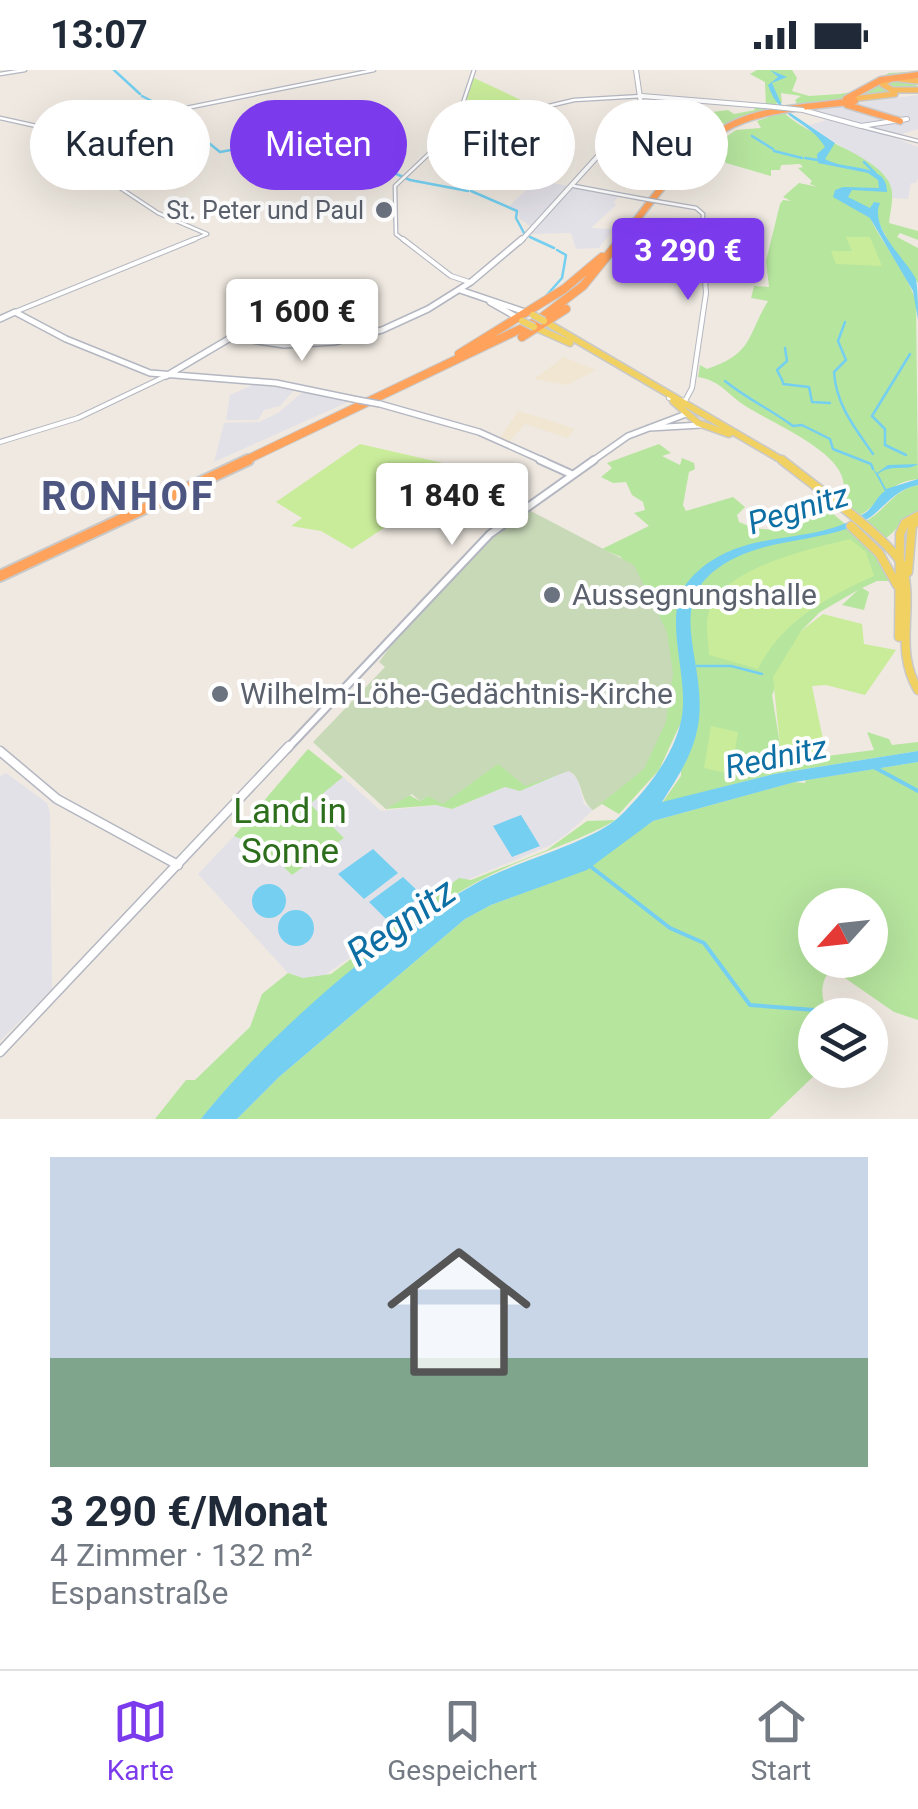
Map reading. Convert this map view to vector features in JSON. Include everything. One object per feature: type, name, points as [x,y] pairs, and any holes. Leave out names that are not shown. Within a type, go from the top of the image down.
[{"type":"highway","points":[[913,75],[882,85],[918,91]]},
{"type":"highway","points":[[818,105],[856,96],[876,82],[913,75]]},
{"type":"highway","points":[[450,366],[548,314],[583,286],[699,148],[726,128],[769,110],[918,91]]},
{"type":"highway","points":[[818,105],[855,106],[893,120]]},
{"type":"highway","points":[[414,378],[525,317],[609,254]]},
{"type":"highway","points":[[5,571],[541,325],[583,294],[609,254]]},
{"type":"highway","points":[[5,571],[533,319],[578,285],[609,254]]},
{"type":"main road","points":[[575,185],[634,116],[642,96],[636,70]]},
{"type":"main road","points":[[642,96],[803,110],[861,126],[916,118]]},
{"type":"main road","points":[[166,376],[232,337],[284,347],[341,343],[396,326],[469,282],[531,232],[570,190]]},
{"type":"main road","points":[[457,290],[541,325],[707,420],[768,450],[878,545],[899,555],[909,551]]},
{"type":"main road","points":[[457,290],[541,325]]},
{"type":"main road","points":[[0,319],[15,312],[122,363],[166,376],[276,383],[380,404],[474,430],[572,474]]},
{"type":"main road","points":[[178,369],[176,374],[182,378]]},
{"type":"main road","points":[[679,402],[686,414]]},
{"type":"main road","points":[[0,1052],[484,540],[572,474],[638,431],[686,414],[707,420]]},
{"type":"main road","points":[[638,431],[707,420]]},
{"type":"main road","points":[[901,587],[912,526],[918,518]]},
{"type":"main road","points":[[918,518],[904,522],[899,540],[905,660],[918,693]]},
{"type":"main road","points":[[878,545],[899,540]]},
{"type":"main road","points":[[878,545],[901,587]]},
{"type":"main road","points":[[0,751],[57,799],[178,865]]},
{"type":"street","points":[[0,74],[25,70]]},
{"type":"street","points":[[210,103],[374,70]]},
{"type":"street","points":[[465,100],[464,88],[472,72]]},
{"type":"street","points":[[575,100],[642,96]]},
{"type":"street","points":[[0,118],[30,124]]},
{"type":"street","points":[[861,126],[918,141]]},
{"type":"street","points":[[427,156],[394,190],[396,234],[451,276],[469,282]]},
{"type":"street","points":[[575,186],[698,208],[703,214],[700,255],[706,293],[689,394],[679,402]]},
{"type":"street","points":[[15,312],[207,234],[158,213],[123,190]]},
{"type":"street","points":[[0,442],[78,418],[166,376]]},
{"type":"street","points":[[669,396],[689,394]]},
{"type":"shaded area","points":[[918,95],[918,129],[893,137],[918,147],[918,178],[911,183],[908,199],[892,198],[884,175],[809,125],[830,119],[801,111],[841,106],[874,110],[858,103]]},
{"type":"shaded area","points":[[575,187],[619,196],[613,203],[617,204],[591,228],[614,229],[599,248],[576,249],[571,233],[531,234],[531,227],[520,219],[518,210],[507,208],[526,190]]},
{"type":"shaded area","points":[[564,357],[596,370],[567,385],[534,379]]},
{"type":"shaded area","points":[[257,383],[293,391],[280,406],[264,410],[258,420],[226,420],[230,395]]},
{"type":"shaded area","points":[[304,391],[348,402],[214,462],[224,423],[259,422],[278,413]]},
{"type":"shaded area","points":[[518,411],[575,429],[567,438],[525,424],[509,442],[500,438]]},
{"type":"shaded area","points":[[569,770],[578,780],[584,804],[593,810],[568,833],[551,845],[460,883],[323,976],[303,978],[288,973],[198,874],[234,836],[253,845],[258,842],[292,875],[344,838],[309,804],[343,777],[381,811],[436,805],[452,809],[505,787]]},
{"type":"shaded area","points":[[6,773],[47,803],[50,813],[52,989],[0,1041],[0,776]]},
{"type":"green space","points":[[757,70],[792,70],[797,78],[792,91],[809,96],[857,91],[889,73],[912,72],[918,89],[789,106],[785,105],[797,104],[795,100],[801,96],[781,93],[782,103],[776,103],[803,126],[876,167],[892,192],[889,223],[918,231],[918,240],[900,233],[897,237],[918,248],[918,283],[878,221],[872,222],[916,302],[918,479],[897,485],[854,518],[829,498],[844,487],[841,474],[820,450],[744,405],[718,384],[698,377],[700,365],[707,369],[741,350],[768,301],[751,298],[754,286],[769,287],[766,261],[780,204],[783,200],[791,201],[783,197],[799,183],[818,187],[810,184],[812,181],[798,168],[803,167],[800,164],[781,165],[780,170],[771,170],[771,176],[728,164],[728,136],[736,130],[761,128],[757,121],[769,117],[767,111],[728,123],[728,110],[734,114],[755,110],[753,106],[766,107],[765,82],[750,74]]},
{"type":"green space","points":[[470,78],[474,78],[521,100],[467,100],[465,91]]},
{"type":"green space","points":[[846,237],[870,237],[882,266],[836,264],[831,251],[852,251]]},
{"type":"green space","points":[[360,444],[456,466],[442,484],[436,482],[440,489],[428,499],[352,549],[321,531],[291,526],[302,518],[276,502]]},
{"type":"green space","points":[[659,444],[671,453],[662,456],[680,465],[682,458],[694,463],[683,505],[686,511],[733,497],[745,507],[737,515],[739,522],[773,529],[793,524],[822,504],[862,539],[879,559],[890,581],[877,581],[862,588],[869,592],[864,610],[842,605],[858,590],[820,612],[801,631],[772,695],[780,745],[796,760],[874,750],[867,732],[889,739],[892,745],[918,742],[918,751],[774,774],[662,803],[681,776],[682,720],[659,770],[619,814],[602,804],[593,810],[569,770],[520,791],[505,787],[452,809],[436,805],[386,809],[313,742],[420,801],[634,664],[640,645],[648,647],[621,557],[602,549],[649,526],[634,513],[645,510],[643,502],[632,495],[626,482],[613,483],[601,477],[612,468],[607,463]]},
{"type":"green space","points":[[918,485],[918,512],[885,539],[860,524],[901,492]]},
{"type":"green space","points":[[527,509],[634,565],[667,632],[673,674],[666,722],[644,769],[593,810],[569,771],[525,786],[498,764],[443,804],[428,796],[420,801],[412,794],[386,809],[313,742],[385,667],[379,662],[429,601]]},
{"type":"green space","points":[[850,539],[866,552],[874,576],[807,612],[780,637],[758,669],[709,655],[708,615],[729,585],[768,563]]},
{"type":"green space","points":[[823,614],[862,624],[864,644],[896,650],[865,695],[826,685],[812,686],[826,754],[794,756],[780,745],[773,677],[801,631]]},
{"type":"green space","points":[[711,726],[738,732],[731,774],[704,768]]},
{"type":"green space","name":"Land in Sonne","points":[[308,749],[343,777],[310,804],[344,838],[292,875],[258,842],[254,845],[234,836]]},
{"type":"green space","points":[[918,762],[918,1020],[894,1012],[888,1008],[888,998],[874,998],[845,978],[888,978],[888,888],[798,888],[798,978],[826,978],[823,998],[798,998],[798,1088],[801,1088],[769,1119],[237,1119],[279,1077],[465,919],[491,905],[574,874],[653,821],[794,782]]},
{"type":"green space","points":[[616,820],[582,837],[494,873],[438,906],[284,1031],[201,1119],[155,1119],[186,1080],[195,1080],[250,1027],[262,994],[288,973],[303,978],[331,974],[459,878],[471,880],[547,850],[587,821]]},
{"type":"water","points":[[770,70],[787,77],[772,83],[783,108],[835,143],[825,159],[873,172],[885,182],[887,192],[852,190],[848,197],[870,208],[874,202],[880,203],[879,222],[916,279],[918,320],[913,291],[870,218],[833,197],[835,190],[843,187],[879,188],[878,180],[868,173],[818,163],[817,154],[825,147],[787,113],[773,97],[768,85],[778,77]]},
{"type":"water","points":[[918,464],[878,474],[886,489],[918,479],[918,485],[899,493],[860,523],[751,551],[713,572],[698,589],[691,628],[699,695],[697,731],[690,753],[662,802],[774,774],[918,751],[918,762],[795,782],[653,821],[587,870],[491,905],[465,919],[279,1077],[237,1119],[201,1119],[292,1021],[402,931],[475,884],[606,826],[640,795],[666,758],[682,716],[677,607],[691,578],[732,550],[844,524],[868,511],[885,491],[873,469],[877,473],[888,465]]},
{"type":"water","points":[[521,815],[540,846],[512,857],[493,826]]},
{"type":"water","points":[[373,849],[398,873],[364,899],[338,874]]},
{"type":"water","points":[[403,877],[422,895],[388,921],[369,902]]},
{"type":"water","points":[[269,884],[281,889],[286,901],[281,913],[269,918],[257,913],[252,901],[257,889]]},
{"type":"water","points":[[296,910],[308,916],[314,928],[308,940],[296,946],[284,940],[278,928],[284,916]]},
{"type":"waterway","points":[[114,70],[140,94]]},
{"type":"waterway","points":[[142,96],[150,100]]},
{"type":"waterway","points":[[752,136],[773,149]]},
{"type":"waterway","points":[[210,144],[220,152],[230,150]]},
{"type":"waterway","points":[[774,151],[802,158]]},
{"type":"waterway","points":[[805,158],[818,160]]},
{"type":"waterway","points":[[864,162],[875,173]]},
{"type":"waterway","points":[[407,179],[468,191]]},
{"type":"waterway","points":[[471,191],[517,211],[516,218],[524,233]]},
{"type":"waterway","points":[[530,237],[554,248]]},
{"type":"waterway","points":[[546,296],[562,278],[566,255],[557,250]]},
{"type":"waterway","points":[[845,322],[838,341],[846,360],[834,372],[838,395],[873,454]]},
{"type":"waterway","points":[[783,382],[777,370],[787,361],[785,348]]},
{"type":"waterway","points":[[906,455],[885,445],[885,429],[872,416],[910,354]]},
{"type":"waterway","points":[[725,381],[793,426],[802,425],[830,439],[833,449],[871,464],[873,469]]},
{"type":"waterway","points":[[783,384],[809,387],[812,402],[830,403]]},
{"type":"waterway","points":[[697,666],[731,666],[762,674]]},
{"type":"waterway","points":[[872,766],[918,791]]},
{"type":"waterway","points":[[590,866],[670,928],[704,943],[750,1005],[798,1009]]},
{"type":"place","name":"St. Peter und Paul","points":[[384,210]]},
{"type":"place","name":"Aussegnungshalle","points":[[552,595]]},
{"type":"place","name":"Wilhelm-Löhe-Gedächtnis-Kirche","points":[[220,694]]},
{"type":"district","name":"RONHOF","points":[[128,496]]},
{"type":"water label","name":"Pegnitz","points":[[798,509]]},
{"type":"water label","name":"Rednitz","points":[[776,757]]},
{"type":"water label","name":"Regnitz","points":[[401,922]]}]
